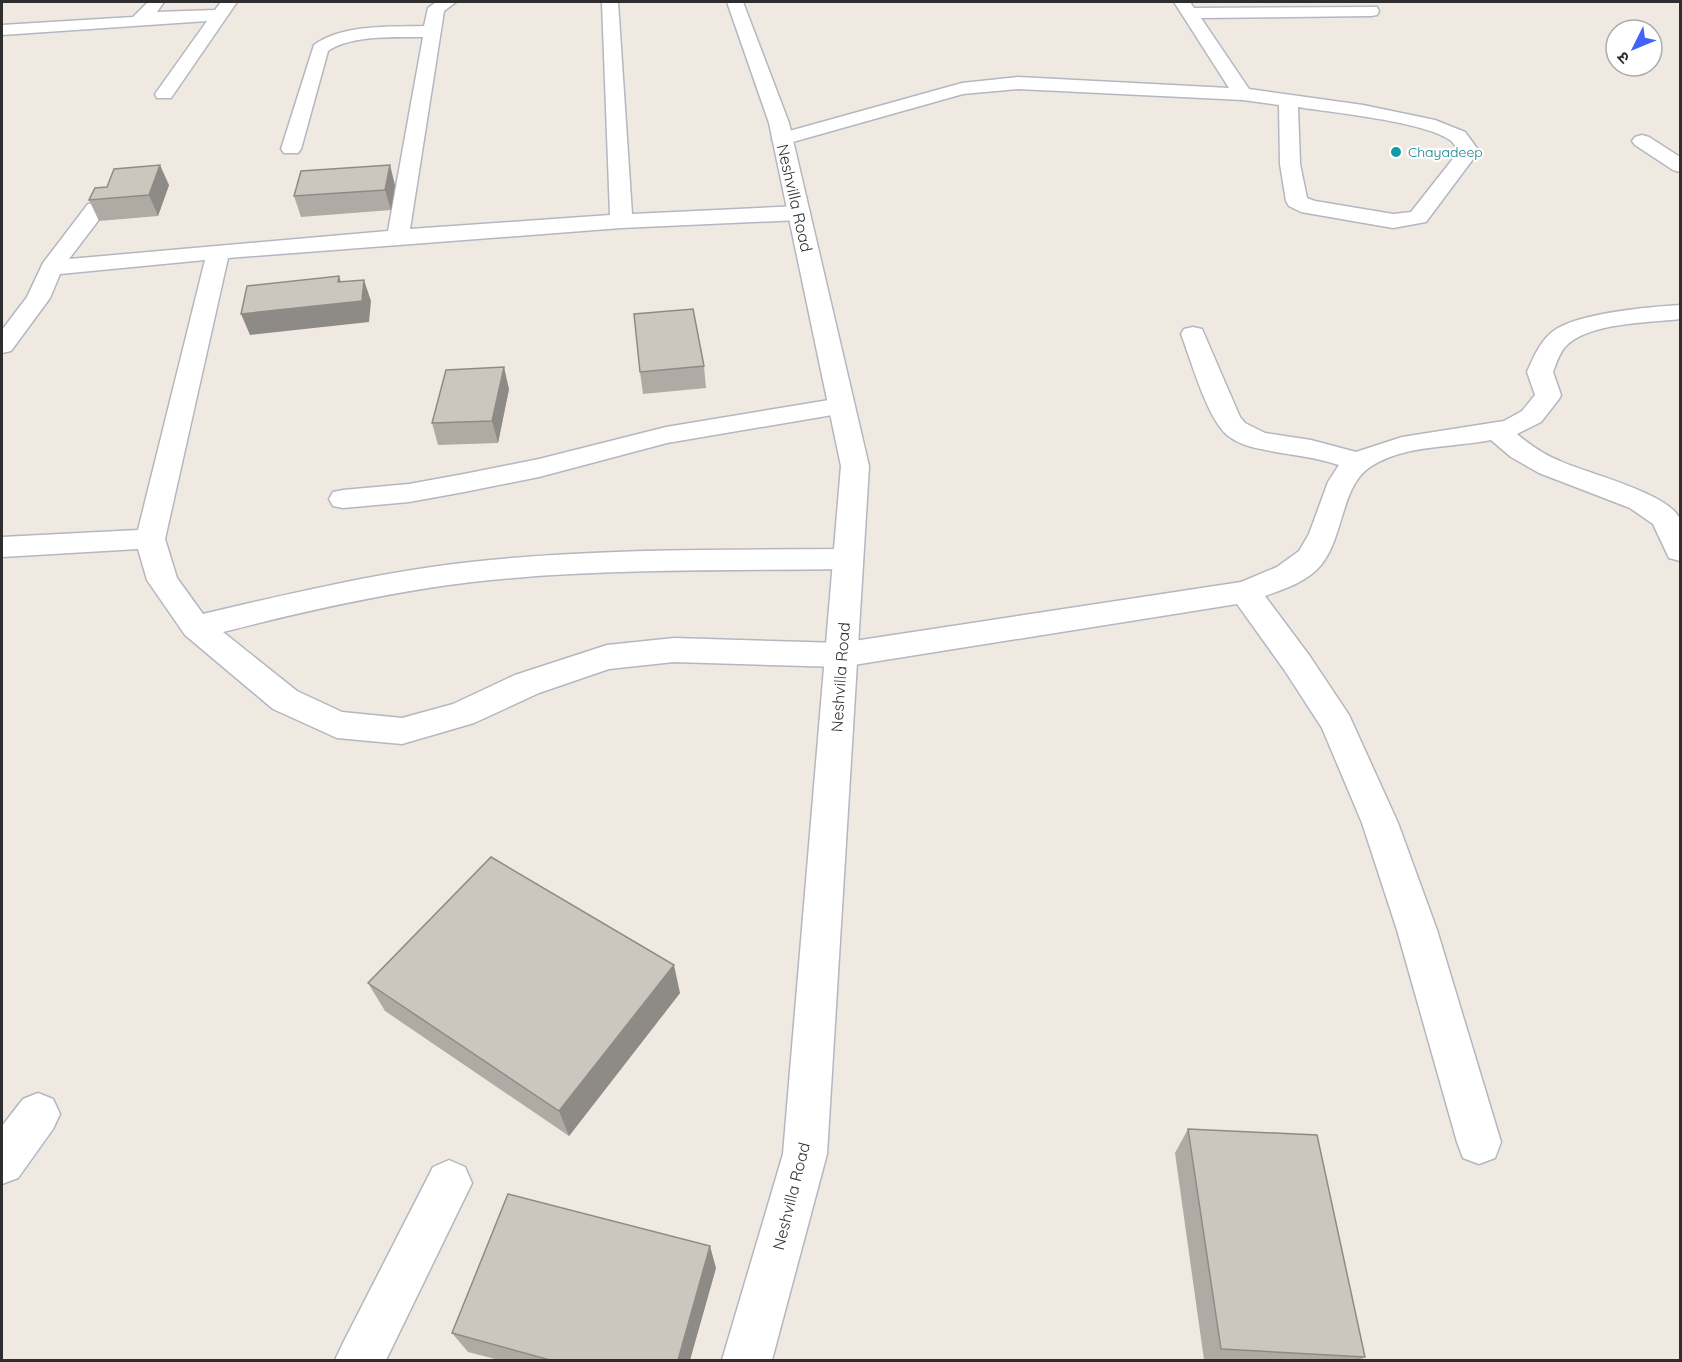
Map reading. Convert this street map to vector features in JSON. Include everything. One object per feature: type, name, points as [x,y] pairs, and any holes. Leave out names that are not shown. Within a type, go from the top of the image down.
[{"type":"street","points":[[144,18],[156,2]]},
{"type":"street","points":[[398,237],[436,8],[448,2]]},
{"type":"street","points":[[610,2],[621,221]]},
{"type":"street","name":"Neshvilla Road","points":[[735,2],[778,123],[855,466],[805,1154],[747,1360]]},
{"type":"street","points":[[1186,7],[1243,94]]},
{"type":"street","points":[[1186,7],[1371,11]]},
{"type":"street","points":[[93,26],[111,8]]},
{"type":"street","points":[[2,30],[124,24],[144,18],[224,8]]},
{"type":"street","points":[[164,94],[224,8]]},
{"type":"street","points":[[291,149],[320,49],[324,44],[342,38],[433,31]]},
{"type":"street","points":[[782,139],[962,89],[1017,83],[1243,94],[1363,111],[1428,124],[1458,136],[1469,151],[1418,217],[1393,221],[1309,207],[1297,201],[1290,164],[1288,101]]},
{"type":"street","points":[[1642,141],[1680,166]]},
{"type":"street","points":[[2,346],[38,298],[51,268],[96,209]]},
{"type":"street","points":[[51,268],[398,237],[621,221],[799,213]]},
{"type":"street","points":[[218,252],[150,539],[162,580],[196,627],[285,700],[337,725],[402,731],[462,714],[527,684],[607,657],[674,650],[841,655],[1245,592],[1287,576],[1310,558],[1324,533],[1338,487],[1358,462],[1389,449],[1497,431],[1524,422],[1540,409],[1548,395],[1540,372],[1550,350],[1566,334],[1599,324],[1680,312]]},
{"type":"street","points":[[1193,334],[1228,420],[1236,431],[1249,438],[1305,447],[1358,462]]},
{"type":"street","points":[[343,499],[464,483],[539,468],[666,435],[841,406]]},
{"type":"street","points":[[1497,431],[1521,451],[1549,467],[1640,501],[1665,519],[1680,552]]},
{"type":"street","points":[[2,547],[150,539]]},
{"type":"street","points":[[196,627],[311,599],[471,572],[618,562],[848,559]]},
{"type":"street","points":[[1245,592],[1297,663],[1336,724],[1380,823],[1417,930],[1479,1142]]},
{"type":"street","points":[[2,1162],[38,1113]]},
{"type":"street","points":[[360,1360],[449,1183]]},
{"type":"building","points":[[160,165],[149,195],[89,200],[95,188],[107,187],[114,169]]},
{"type":"building","points":[[390,165],[385,190],[294,196],[301,171]]},
{"type":"building","points":[[339,276],[338,282],[364,280],[362,301],[241,314],[247,286]]},
{"type":"building","points":[[693,309],[704,366],[640,372],[634,314]]},
{"type":"building","points":[[504,367],[492,421],[432,423],[446,370]]},
{"type":"building","points":[[491,857],[674,965],[559,1111],[368,983]]},
{"type":"building","points":[[1188,1129],[1317,1135],[1365,1357],[1221,1349]]},
{"type":"building","points":[[508,1194],[710,1246],[678,1360],[550,1360],[452,1333]]},
{"type":"place","name":"Chayadeep","points":[[1396,152]]}]
